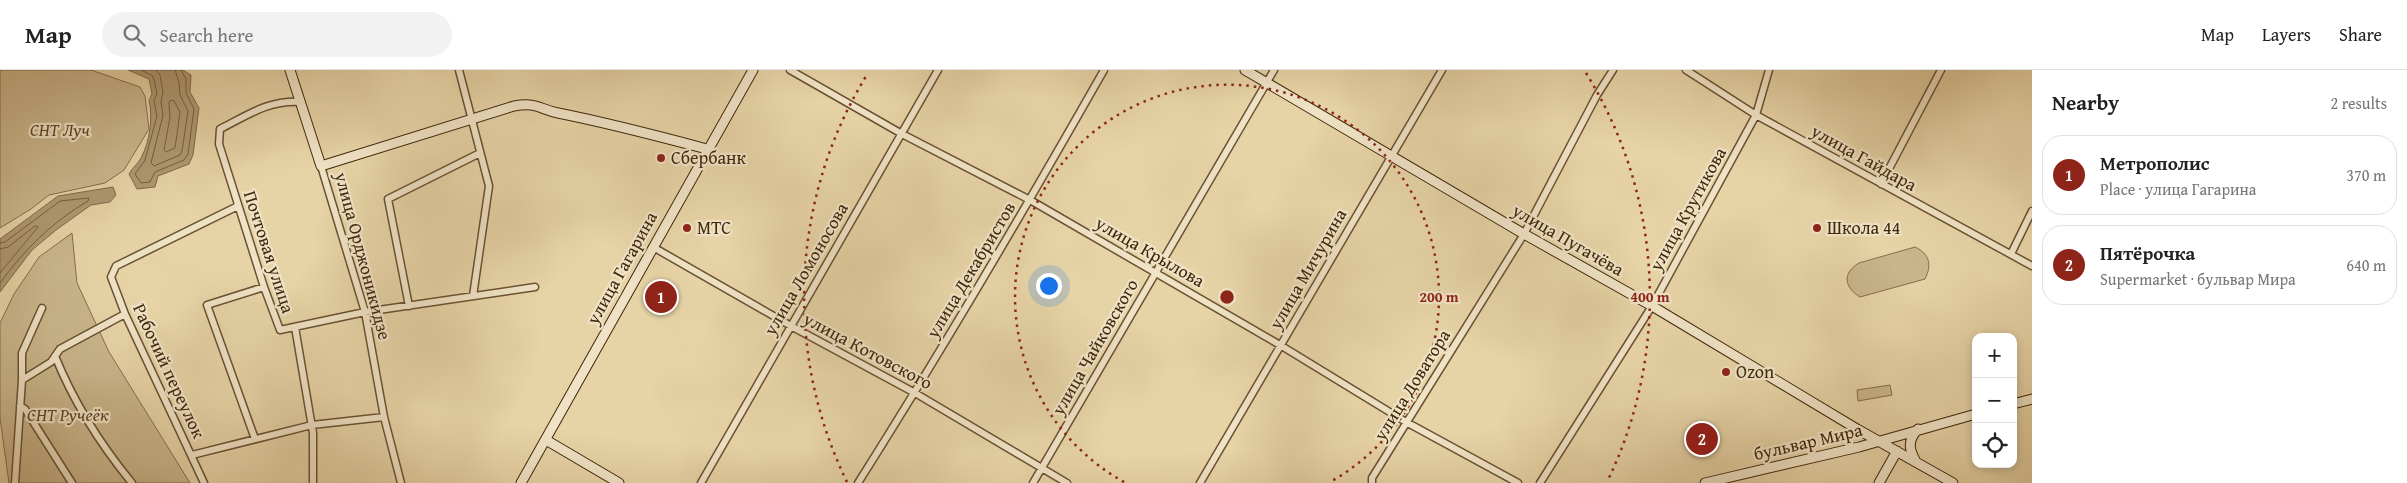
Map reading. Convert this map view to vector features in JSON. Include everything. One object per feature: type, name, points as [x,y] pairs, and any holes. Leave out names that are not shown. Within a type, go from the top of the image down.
[{"type":"street","name":"улица Орджоникидзе","points":[[290,70],[365,312],[384,417],[401,483]]},
{"type":"street","points":[[459,70],[489,186],[473,296]]},
{"type":"street","name":"улица Гагарина","points":[[520,483],[546,440],[753,70]]},
{"type":"street","name":"улица Крылова","points":[[790,70],[902,134],[1030,200],[1280,345],[1406,422],[1518,483]]},
{"type":"street","name":"улица Ломоносова","points":[[701,483],[938,70]]},
{"type":"street","name":"улица Декабристов","points":[[858,483],[915,393],[1030,200],[1104,70]]},
{"type":"street","name":"улица Пугачёва","points":[[1245,70],[1953,483]]},
{"type":"street","name":"улица Чайковского","points":[[1033,483],[1274,70]]},
{"type":"street","name":"улица Мичурина","points":[[1200,483],[1442,70]]},
{"type":"street","name":"улица Доватора","points":[[1372,483],[1372,478],[1406,422],[1524,234],[1597,95],[1613,70]]},
{"type":"street","name":"улица Гайдара","points":[[1686,70],[1756,115],[2032,266]]},
{"type":"street","name":"улица Крутикова","points":[[1540,483],[1652,306],[1756,115],[1769,70]]},
{"type":"street","points":[[1881,184],[1941,70]]},
{"type":"street","name":"Почтовая улица","points":[[301,102],[266,105],[220,130],[218,144],[264,287],[280,330],[295,327],[312,425],[314,483]]},
{"type":"street","points":[[321,166],[471,119],[529,103],[552,112],[611,124],[708,149]]},
{"type":"street","points":[[408,306],[388,199],[480,153]]},
{"type":"street","name":"Рабочий переулок","points":[[204,483],[111,282],[112,272],[116,266],[238,206]]},
{"type":"street","points":[[2010,254],[2032,212]]},
{"type":"street","name":"улица Котовского","points":[[653,247],[790,326],[915,393],[1067,483]]},
{"type":"street","points":[[255,439],[207,305],[264,287]]},
{"type":"street","points":[[295,327],[365,312],[534,287]]},
{"type":"street","points":[[15,483],[22,352],[42,308]]},
{"type":"street","points":[[22,380],[51,362],[60,349],[125,314]]},
{"type":"street","points":[[55,356],[68,388],[84,418],[132,483]]},
{"type":"street","points":[[2017,403],[2032,399]]},
{"type":"street","points":[[20,406],[25,409],[72,483]]},
{"type":"street","name":"бульвар Мира","points":[[1705,483],[1879,441],[1972,415]]},
{"type":"street","points":[[192,454],[312,425],[384,417]]},
{"type":"street","points":[[1916,463],[1909,444],[1912,436],[1918,429]]},
{"type":"street","points":[[546,440],[619,483]]},
{"type":"street","points":[[1879,483],[1897,451]]},
{"type":"green space","name":"СНТ Луч","points":[[0,70],[91,70],[140,87],[145,96],[149,129],[124,170],[105,183],[49,195],[31,209],[0,228]]},
{"type":"green space","name":"СНТ Ручеёк","points":[[72,233],[77,283],[109,352],[190,483],[9,483],[0,418],[0,323],[14,294],[39,257]]},
{"type":"green space","points":[[1915,247],[1924,253],[1928,260],[1929,265],[1925,279],[1860,297],[1851,289],[1847,280],[1848,276],[1850,271],[1859,263]]},
{"type":"green space","points":[[1890,385],[1892,395],[1858,401],[1857,390]]},
{"type":"water","points":[[128,70],[183,70],[191,75],[190,92],[199,108],[193,155],[189,164],[158,176],[155,187],[137,189],[129,174],[140,160],[147,144],[151,122],[149,100],[152,94],[149,79]]},
{"type":"water","points":[[113,187],[116,195],[110,202],[91,205],[32,250],[0,292],[0,239],[58,196]]},
{"type":"place","name":"Сбербанк","points":[[661,158]]},
{"type":"place","name":"МТС","points":[[687,228]]},
{"type":"place","name":"Школа 44","points":[[1817,228]]},
{"type":"place","name":"Метрополис","points":[[661,297]]},
{"type":"place","name":"Ozon","points":[[1726,372]]},
{"type":"place","name":"Пятёрочка","points":[[1702,439]]}]
